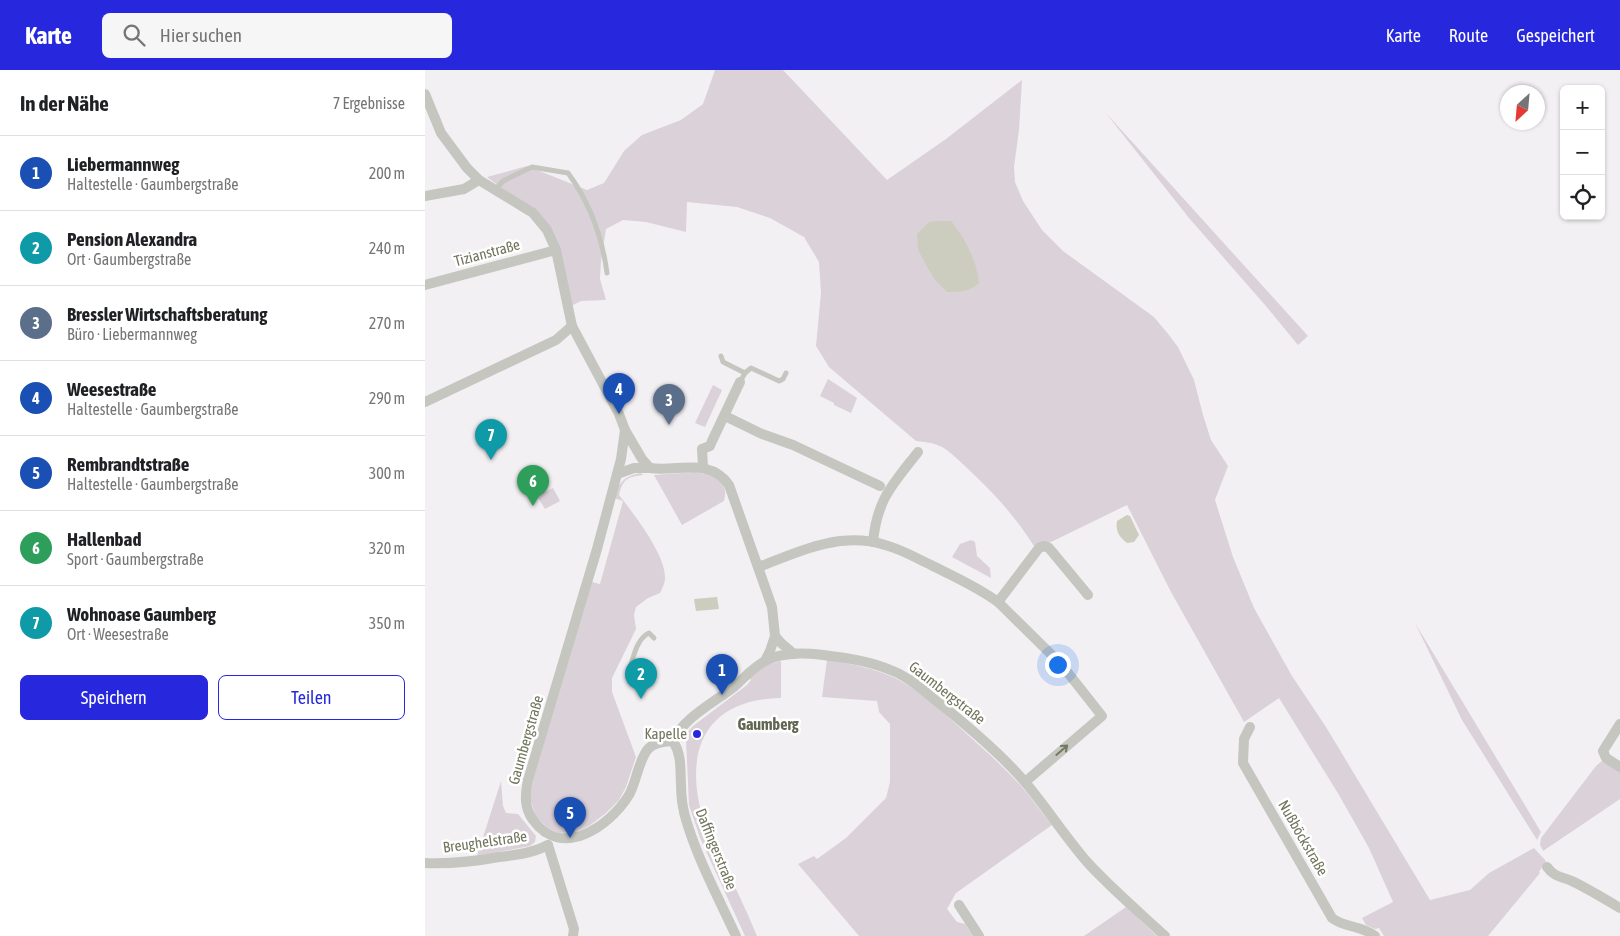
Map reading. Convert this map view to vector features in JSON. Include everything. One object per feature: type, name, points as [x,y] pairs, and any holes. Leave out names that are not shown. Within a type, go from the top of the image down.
[{"type":"street","points":[[425,94],[432,118],[451,148],[467,168],[479,180],[533,213],[550,235],[556,250],[572,326],[619,414],[625,430],[642,460],[650,468]]},
{"type":"street","points":[[425,196],[464,189],[479,180]]},
{"type":"street","name":"Tizianstraße","points":[[425,285],[556,250]]},
{"type":"street","points":[[425,402],[556,340],[572,326]]},
{"type":"street","points":[[703,467],[702,449],[710,446],[743,377]]},
{"type":"street","points":[[725,416],[762,434],[793,445],[880,486]]},
{"type":"street","name":"Gaumbergstraße","points":[[551,840],[532,819],[525,804],[527,780],[556,688],[617,474],[625,430]]},
{"type":"street","points":[[873,542],[878,514],[884,498],[918,452]]},
{"type":"street","points":[[617,474],[634,468],[703,467],[721,475],[729,485],[759,567],[771,607],[775,636],[765,661]]},
{"type":"street","points":[[759,567],[821,544],[840,541],[873,542],[885,545],[941,570],[998,602],[1061,664],[1102,716],[1025,782]]},
{"type":"street","points":[[998,602],[1039,548],[1044,546],[1049,548],[1087,595]]},
{"type":"street","points":[[775,636],[794,654]]},
{"type":"street","name":"Gaumbergstraße","points":[[673,741],[675,735],[687,723],[765,661],[794,654],[850,658],[876,664],[899,674],[922,689],[983,740],[1025,782],[1087,862],[1165,936]]},
{"type":"street","points":[[1620,724],[1603,751],[1605,758],[1620,767]]},
{"type":"street","name":"Nußböckstraße","points":[[1250,728],[1244,739],[1243,763],[1332,918],[1336,922],[1364,930],[1375,936]]},
{"type":"street","points":[[573,936],[574,929],[551,840],[581,836],[599,826],[619,808],[629,794],[643,757],[650,747],[659,743],[673,741]]},
{"type":"street","name":"Daffingerstraße","points":[[673,741],[680,758],[682,804],[693,841],[736,936]]},
{"type":"street","name":"Breughelstraße","points":[[425,863],[469,863],[530,852],[551,840]]},
{"type":"street","points":[[1547,867],[1560,878],[1571,880],[1620,908]]},
{"type":"street","points":[[959,905],[979,936]]},
{"type":"lane","points":[[496,189],[503,182],[533,167],[568,173],[590,207],[604,250],[607,273]]},
{"type":"lane","points":[[721,356],[723,362],[743,377],[751,368],[781,381],[786,373]]},
{"type":"lane","points":[[629,672],[643,637],[649,633],[654,638]]},
{"type":"shaded area","points":[[715,70],[783,70],[887,180],[946,139],[1022,80],[1019,130],[1014,167],[1015,182],[1023,201],[1042,230],[1063,251],[1154,317],[1178,347],[1194,380],[1211,440],[1228,466],[1215,500],[1233,557],[1254,608],[1292,676],[1326,727],[1430,900],[1470,890],[1489,873],[1534,848],[1546,861],[1540,873],[1488,936],[1384,936],[1379,928],[1375,929],[1366,925],[1362,918],[1393,902],[1369,848],[1339,795],[1279,698],[1244,722],[1171,592],[1127,505],[1049,543],[1034,546],[1003,504],[952,454],[942,447],[916,441],[829,367],[816,346],[821,293],[819,262],[804,237],[770,218],[737,207],[687,202],[686,232],[646,222],[623,220],[606,229],[600,279],[606,300],[581,301],[571,306],[559,251],[533,212],[487,177],[527,166],[587,190],[604,183],[624,151],[642,135],[681,120],[703,104]]},
{"type":"shaded area","points":[[1105,112],[1308,336],[1298,345],[1189,218]]},
{"type":"shaded area","points":[[951,221],[969,250],[979,283],[968,290],[947,292],[935,280],[918,249],[917,234],[929,222]]},
{"type":"shaded area","points":[[828,379],[857,398],[851,413],[820,396]]},
{"type":"shaded area","points":[[713,385],[722,390],[705,427],[695,423]]},
{"type":"shaded area","points":[[695,472],[713,477],[722,483],[725,494],[724,501],[682,525],[654,475]]},
{"type":"shaded area","points":[[641,473],[643,475],[633,477],[624,482],[619,495],[655,546],[664,569],[665,578],[660,593],[648,598],[636,607],[634,615],[636,629],[612,678],[612,692],[636,757],[626,787],[619,800],[606,813],[589,826],[575,832],[559,833],[548,828],[536,817],[530,798],[533,780],[592,582],[600,584],[623,501],[614,498],[616,492],[626,478]]},
{"type":"shaded area","points":[[553,488],[560,501],[545,509],[537,496]]},
{"type":"shaded area","points":[[1127,515],[1130,516],[1139,535],[1134,542],[1127,543],[1119,534],[1117,521]]},
{"type":"shaded area","points":[[971,540],[975,542],[977,556],[990,568],[991,578],[952,557],[960,544]]},
{"type":"shaded area","points":[[717,597],[719,609],[696,611],[694,599]]},
{"type":"shaded area","points":[[1415,623],[1541,832],[1537,840],[1462,720]]},
{"type":"shaded area","points":[[827,660],[872,669],[905,683],[921,694],[1006,770],[1052,825],[956,893],[947,909],[957,922],[965,924],[973,936],[859,936],[798,864],[814,856],[817,859],[846,838],[886,798],[890,782],[890,724],[879,712],[877,701],[822,697]]},
{"type":"shaded area","points":[[781,661],[781,698],[754,701],[733,709],[716,720],[705,735],[698,753],[696,774],[698,797],[705,826],[757,936],[745,936],[700,838],[689,805],[686,739],[687,733],[693,726],[747,685],[751,680],[749,678],[766,665]]},
{"type":"shaded area","points":[[1602,761],[1620,771],[1620,799],[1543,851],[1540,845],[1541,838],[1596,766]]},
{"type":"shaded area","points":[[501,781],[503,806],[506,813],[518,814],[536,836],[535,842],[530,846],[477,856]]},
{"type":"shaded area","points":[[1126,907],[1157,936],[1084,936]]},
{"type":"place","name":"Weesestraße","points":[[619,414]]},
{"type":"place","name":"Bressler Wirtschaftsberatung","points":[[669,425]]},
{"type":"place","name":"Wohnoase Gaumberg","points":[[491,460]]},
{"type":"place","name":"Hallenbad","points":[[533,506]]},
{"type":"place","name":"Liebermannweg","points":[[722,695]]},
{"type":"place","name":"Pension Alexandra","points":[[641,699]]},
{"type":"place","name":"Kapelle","points":[[697,734]]},
{"type":"place","name":"Rembrandtstraße","points":[[570,838]]},
{"type":"district","name":"Gaumberg","points":[[768,724]]}]
